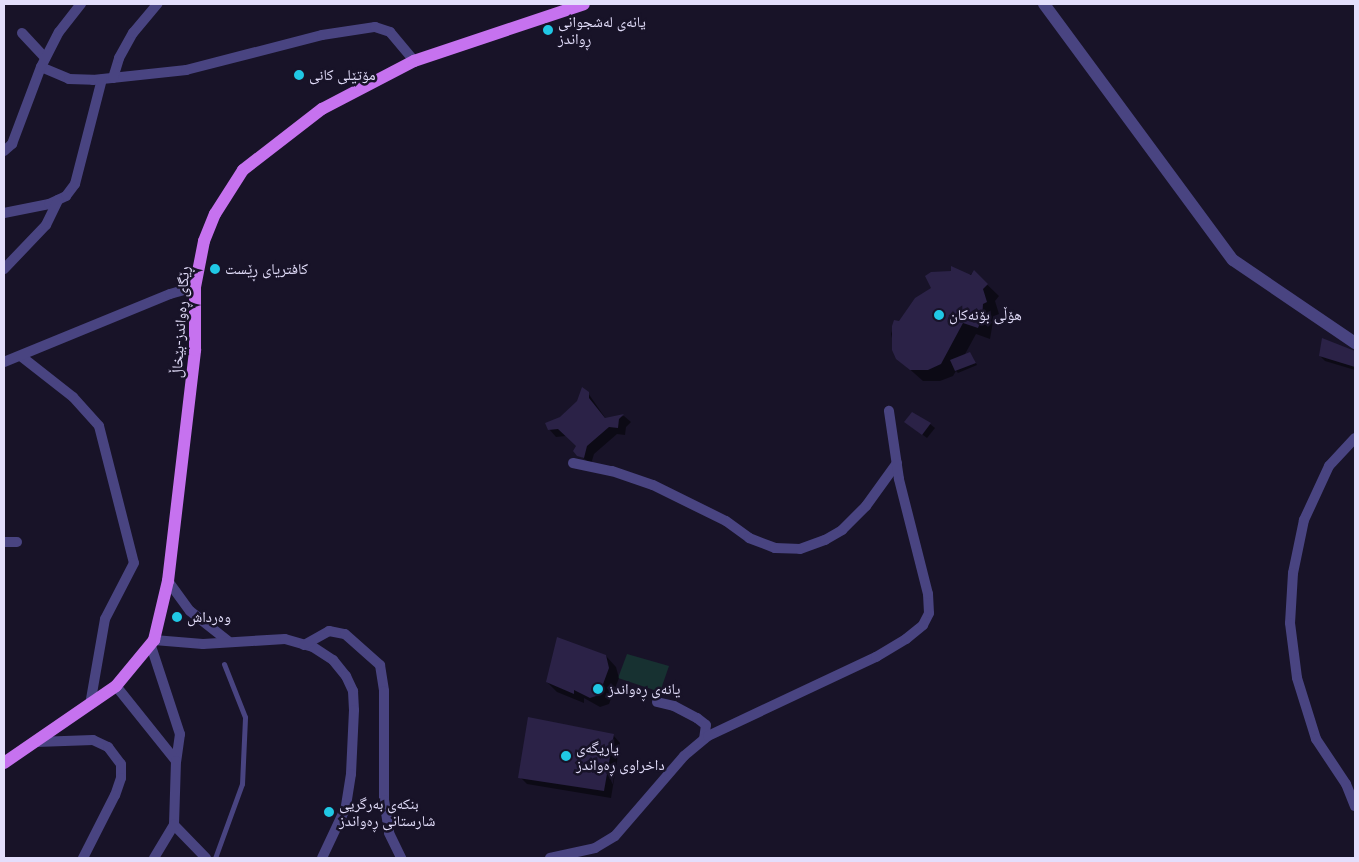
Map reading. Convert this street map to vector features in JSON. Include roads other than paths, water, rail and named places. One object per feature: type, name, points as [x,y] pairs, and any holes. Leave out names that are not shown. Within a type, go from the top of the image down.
[{"type":"main road","name":"ڕێگای ڕەواندز-بێخاڵ","points":[[4,763],[116,686],[152,643],[168,580],[194,359],[195,287],[204,240],[215,214],[243,170],[322,109],[414,61],[584,4]]},
{"type":"street","points":[[4,151],[12,144],[43,62],[59,32],[81,4]]},
{"type":"street","points":[[113,78],[119,58],[133,33],[157,4]]},
{"type":"street","points":[[1044,4],[1233,260],[1355,343]]},
{"type":"street","points":[[22,33],[43,62],[69,79],[102,79],[186,70],[322,35],[375,27],[390,32],[414,61]]},
{"type":"street","points":[[4,213],[58,200],[66,196],[75,184],[102,79]]},
{"type":"street","points":[[4,269],[46,225],[58,200]]},
{"type":"street","points":[[4,362],[22,357],[170,294],[195,287]]},
{"type":"street","points":[[22,357],[74,397],[100,426],[134,564],[105,619],[90,705]]},
{"type":"street","points":[[550,858],[595,848],[615,836],[684,756],[704,740],[876,656],[906,639],[923,625],[929,613],[928,594],[897,463],[888,412]]},
{"type":"street","points":[[1355,438],[1329,466],[1304,520],[1293,573],[1290,623],[1297,678],[1316,738],[1346,784],[1355,806]]},
{"type":"street","points":[[573,464],[612,471],[653,485],[726,521],[749,538],[775,548],[800,549],[825,540],[842,530],[866,506],[897,463]]},
{"type":"street","points":[[4,542],[16,542]]},
{"type":"street","points":[[168,580],[190,611],[228,641]]},
{"type":"street","points":[[304,645],[328,631],[346,634],[380,665],[384,690],[384,800],[390,833],[401,858]]},
{"type":"street","points":[[154,858],[174,825],[176,761],[180,734],[152,643],[203,644],[285,639],[304,645],[333,660],[353,692],[355,738],[346,807],[322,858]]},
{"type":"street","points":[[116,686],[176,761]]},
{"type":"street","points":[[657,702],[674,706],[706,725],[704,740]]},
{"type":"street","points":[[36,742],[93,740],[108,747],[121,764],[121,778],[83,858]]},
{"type":"street","points":[[174,825],[206,858]]},
{"type":"lane","points":[[215,858],[242,784],[245,717],[224,664]]},
{"type":"place","name":"یانەی لەشجوانی ڕواندز","points":[[548,30]]},
{"type":"place","name":"مۆتێلی کانی","points":[[299,75]]},
{"type":"place","name":"کافتریای ڕێست","points":[[215,269]]},
{"type":"place","name":"هۆڵی بۆنەکان","points":[[939,315]]},
{"type":"place","name":"وەرداش","points":[[177,617]]},
{"type":"place","name":"یانەی ڕەواندز","points":[[598,689]]},
{"type":"place","name":"یاریگەی داخراوی ڕەواندز","points":[[566,756]]},
{"type":"place","name":"بنکەی بەرگریی شارستانی ڕەواندز","points":[[329,812]]}]
